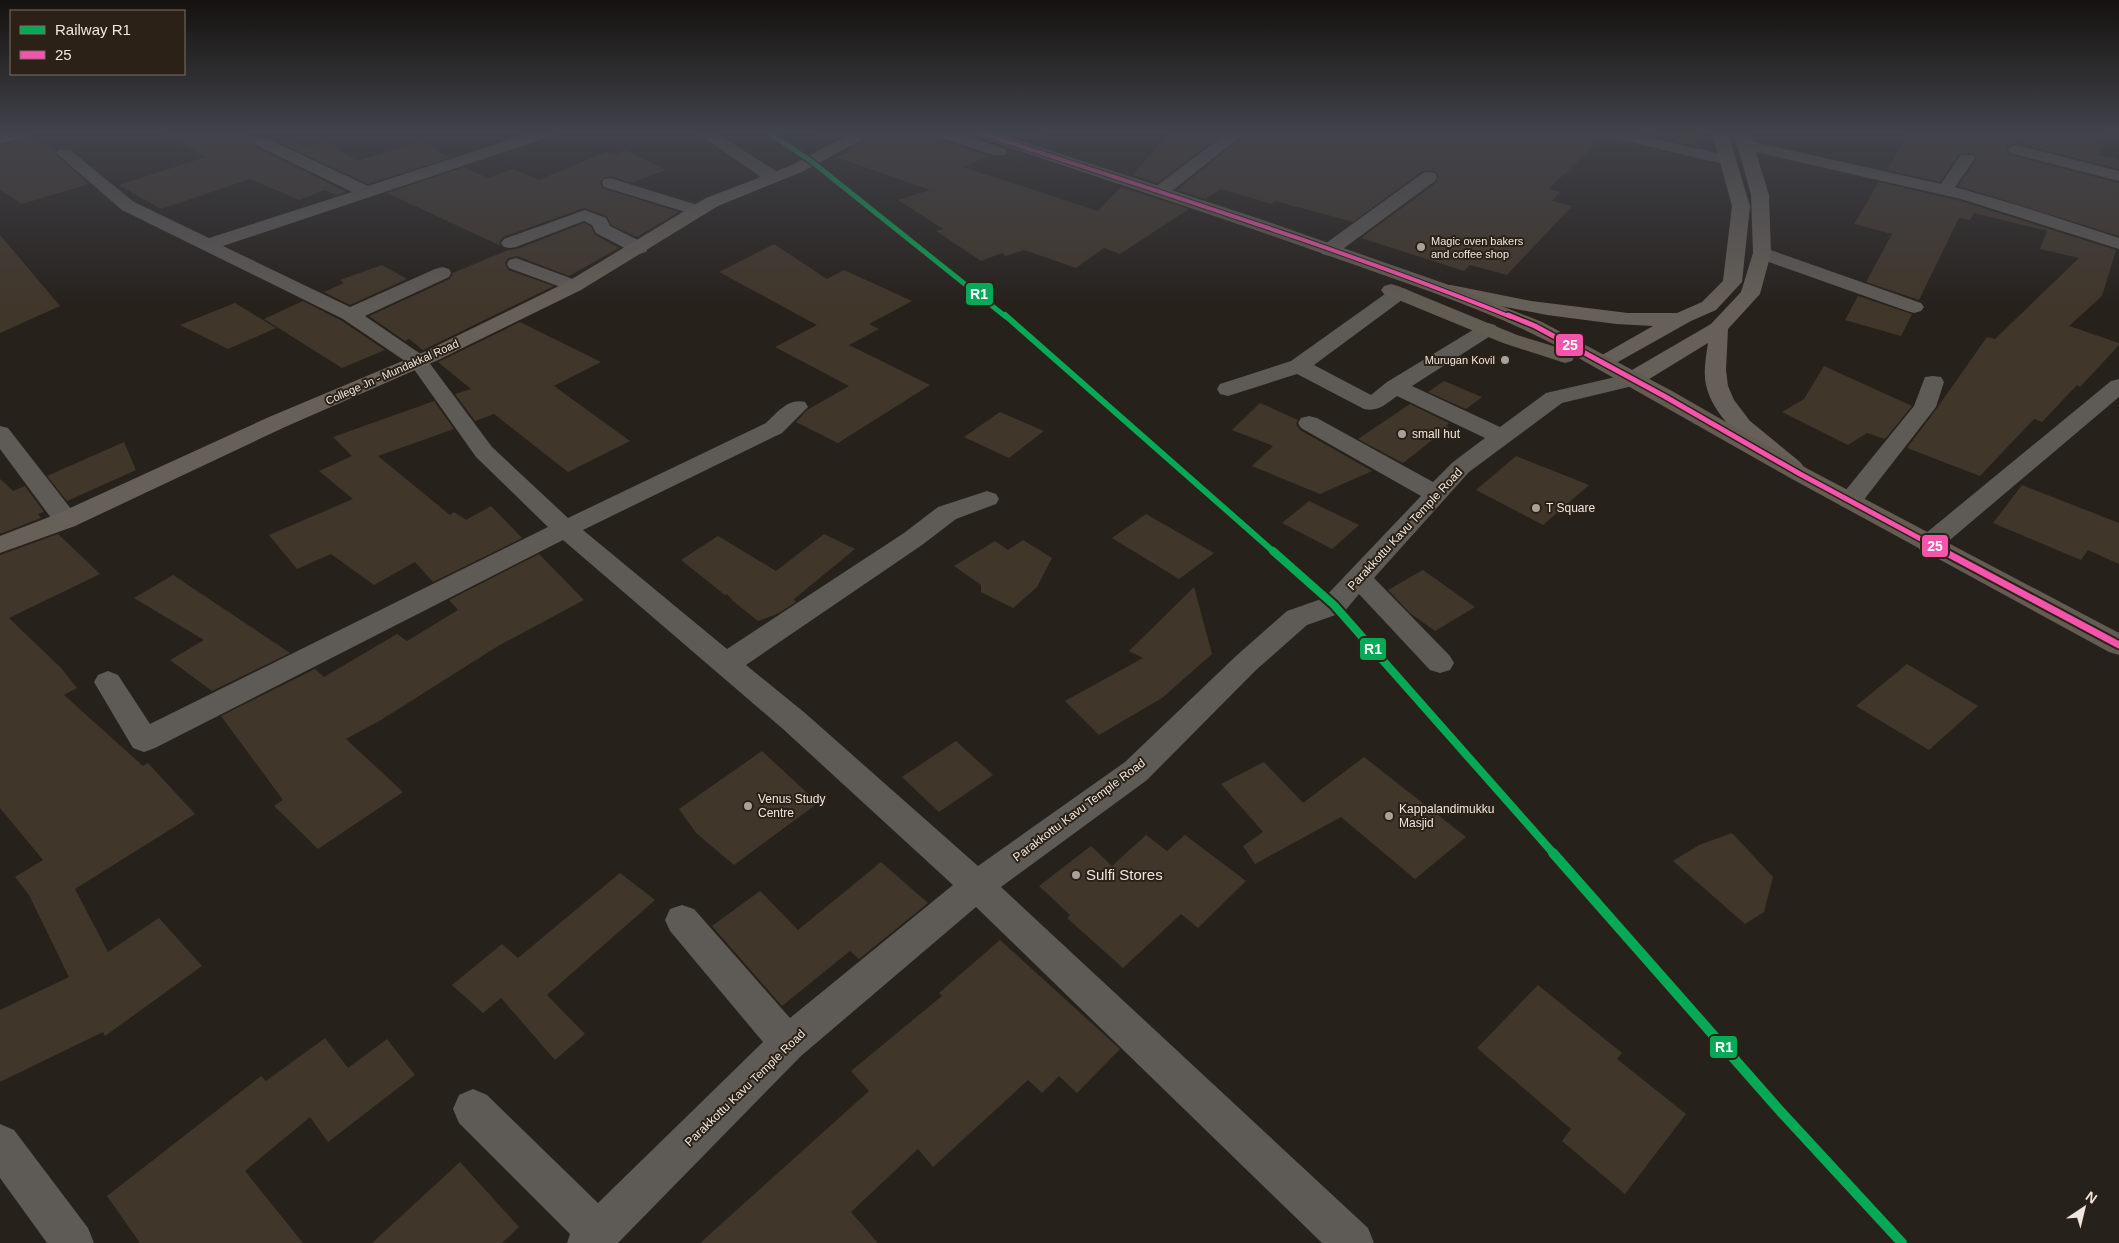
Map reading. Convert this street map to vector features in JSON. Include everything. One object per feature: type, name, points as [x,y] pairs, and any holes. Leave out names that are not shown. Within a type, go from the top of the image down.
[{"type":"main road","name":"College Jn - Mundakkal Road","points":[[0,545],[66,520],[277,422],[418,361],[574,286],[712,202],[739,191]]},
{"type":"main road","points":[[1116,191],[1343,273]]},
{"type":"main road","points":[[1161,191],[1442,289],[1534,326],[1633,379],[1800,474],[2119,645]]},
{"type":"main road","points":[[1602,362],[1684,317],[1709,306],[1732,282],[1741,206],[1737,191]]},
{"type":"main road","points":[[1371,283],[1510,339],[1633,379],[1718,328],[1750,294],[1762,253],[1759,191]]},
{"type":"main road","points":[[1442,289],[1492,302],[1625,320],[1656,321],[1684,317]]},
{"type":"main road","points":[[1718,328],[1719,339],[1715,372],[1720,395],[1733,416],[1800,474]]},
{"type":"street","points":[[110,191],[128,206],[350,315],[418,361],[484,452],[564,529],[794,721],[977,885],[1353,1243]]},
{"type":"street","points":[[207,245],[369,191]]},
{"type":"street","points":[[635,191],[698,211]]},
{"type":"street","points":[[1329,250],[1410,191]]},
{"type":"street","points":[[1949,191],[1994,203],[2119,244]]},
{"type":"street","points":[[510,244],[585,215],[600,222],[602,229],[639,248]]},
{"type":"street","points":[[1762,253],[1914,307]]},
{"type":"street","points":[[516,264],[574,286]]},
{"type":"street","points":[[350,315],[442,273]]},
{"type":"street","points":[[1228,389],[1299,366],[1399,293]]},
{"type":"street","points":[[1299,366],[1372,404],[1488,329]]},
{"type":"street","name":"Parakkottu Kavu Temple Road","points":[[594,1238],[788,1043],[977,885],[1136,771],[1246,663],[1297,618],[1334,605],[1461,467],[1554,398],[1633,379]]},
{"type":"street","points":[[1850,501],[1925,408],[1933,382]]},
{"type":"street","points":[[1929,544],[2119,386]]},
{"type":"street","points":[[1395,388],[1502,437]]},
{"type":"street","points":[[108,682],[144,740],[564,529],[774,428],[797,407]]},
{"type":"street","points":[[1309,423],[1436,494]]},
{"type":"street","points":[[0,433],[66,520]]},
{"type":"street","points":[[726,664],[913,539],[947,513],[987,499]]},
{"type":"street","points":[[1359,578],[1440,663]]},
{"type":"street","points":[[682,920],[788,1043]]},
{"type":"street","points":[[473,1109],[594,1238]]},
{"type":"street","points":[[0,1144],[73,1243]]},
{"type":"building","points":[[2,191],[66,191],[22,204]]},
{"type":"building","points":[[130,191],[214,191],[161,209]]},
{"type":"building","points":[[278,191],[322,191],[299,200]]},
{"type":"building","points":[[327,191],[347,192],[336,195]]},
{"type":"building","points":[[393,191],[612,191],[679,212],[637,237],[611,225],[607,216],[584,208],[503,237],[499,243],[501,246],[387,193]]},
{"type":"building","points":[[927,191],[1037,191],[1098,211],[1117,191],[1133,191],[1189,209],[1120,254],[1104,248],[1076,268],[1024,250],[1006,256],[1002,253],[981,261],[936,231],[943,229],[898,200]]},
{"type":"building","points":[[1180,191],[1218,191],[1205,199]]},
{"type":"building","points":[[1228,191],[1395,191],[1353,222],[1275,201],[1272,204]]},
{"type":"building","points":[[1425,191],[1556,191],[1560,192],[1552,201],[1572,206],[1507,275],[1470,265],[1464,271],[1361,238]]},
{"type":"building","points":[[1874,191],[1918,191],[1961,201],[2116,250],[2102,296],[2069,326],[2119,343],[2119,345],[2080,387],[2077,385],[2042,422],[2034,419],[1980,476],[1907,448],[1987,337],[1995,339],[2079,258],[2040,249],[2047,231],[1974,213],[1970,220],[1959,218],[1919,300],[1866,282],[1892,234],[1854,224]]},
{"type":"building","points":[[1974,191],[2119,191],[2119,236]]},
{"type":"building","points":[[584,223],[591,226],[595,235],[619,248],[569,276],[517,256],[508,258],[505,263],[508,270],[554,286],[423,350],[409,339],[405,341],[369,316],[450,279],[453,273],[508,250],[517,249]]},
{"type":"building","points":[[0,235],[60,306],[0,333]]},
{"type":"building","points":[[774,244],[827,279],[844,270],[912,301],[869,324],[879,329],[849,345],[930,385],[838,443],[796,422],[807,410],[849,386],[775,347],[817,325],[719,272]]},
{"type":"building","points":[[382,265],[407,279],[350,305],[324,292],[344,283],[340,280]]},
{"type":"building","points":[[1858,296],[1912,314],[1901,336],[1845,320]]},
{"type":"building","points":[[303,301],[342,321],[385,350],[342,368],[264,319]]},
{"type":"building","points":[[235,303],[276,328],[228,349],[180,325]]},
{"type":"building","points":[[520,322],[601,362],[554,386],[630,441],[568,472],[494,414],[475,421],[455,394],[471,389],[438,362]]},
{"type":"building","points":[[1824,366],[1912,406],[1885,439],[1867,433],[1848,445],[1782,412],[1804,399]]},
{"type":"building","points":[[1444,381],[1482,397],[1466,409],[1428,392]]},
{"type":"building","points":[[434,401],[454,429],[378,456],[450,515],[454,512],[466,520],[491,506],[522,538],[433,582],[415,562],[374,585],[331,554],[297,569],[269,535],[353,499],[319,471],[352,456],[333,437]]},
{"type":"building","points":[[1260,403],[1298,420],[1296,424],[1300,430],[1372,471],[1320,494],[1252,466],[1273,446],[1232,430]]},
{"type":"building","name":"small hut","points":[[1410,404],[1449,423],[1446,426],[1449,427],[1403,463],[1358,439]]},
{"type":"building","points":[[1000,412],[1044,431],[1009,458],[964,437]]},
{"type":"building","points":[[124,442],[136,470],[67,501],[47,476]]},
{"type":"building","name":"T Square","points":[[1516,456],[1589,485],[1543,525],[1476,490]]},
{"type":"building","points":[[0,479],[13,491],[25,486],[44,512],[38,514],[41,518],[0,534]]},
{"type":"building","points":[[2022,485],[2119,523],[2119,564],[2088,550],[2081,560],[1993,523]]},
{"type":"building","points":[[1309,501],[1359,525],[1332,549],[1282,523]]},
{"type":"building","points":[[1146,514],[1214,553],[1179,579],[1112,538]]},
{"type":"building","points":[[58,534],[100,574],[9,618],[61,668],[77,688],[64,695],[143,766],[148,763],[195,814],[75,889],[108,952],[159,918],[202,966],[105,1036],[103,1032],[0,1082],[0,1010],[69,977],[29,895],[15,877],[43,860],[0,808],[0,555]]},
{"type":"building","points":[[824,534],[855,549],[794,599],[796,602],[779,613],[758,621],[727,594],[725,595],[681,560],[718,536],[776,571]]},
{"type":"building","points":[[1023,540],[1052,558],[1037,587],[1013,608],[981,592],[981,585],[954,566],[995,541],[1008,550]]},
{"type":"building","points":[[539,554],[584,600],[498,646],[381,720],[346,739],[403,792],[318,849],[274,806],[283,800],[221,716],[315,669],[324,677],[397,634],[407,641],[458,610],[449,600]]},
{"type":"building","points":[[1423,570],[1475,607],[1435,631],[1410,613],[1388,590]]},
{"type":"building","points":[[173,575],[290,653],[212,691],[170,660],[204,640],[134,598]]},
{"type":"building","points":[[1194,587],[1212,654],[1162,698],[1099,735],[1065,701],[1143,658],[1129,651]]},
{"type":"building","points":[[1907,664],[1978,706],[1929,750],[1856,706]]},
{"type":"building","points":[[956,741],[993,775],[939,812],[902,777]]},
{"type":"building","name":"Venus Study Centre","points":[[762,751],[818,803],[734,865],[696,833],[679,809]]},
{"type":"building","name":"Kappalandimukku Masjid","points":[[1364,757],[1466,837],[1415,879],[1341,817],[1255,864],[1243,846],[1263,832],[1221,784],[1264,762],[1303,803]]},
{"type":"building","points":[[1732,833],[1773,877],[1764,912],[1745,924],[1673,861],[1699,845]]},
{"type":"building","points":[[1146,835],[1167,851],[1185,835],[1246,881],[1198,928],[1181,914],[1123,968],[1067,918],[1070,915],[1039,886],[1091,846],[1112,866]]},
{"type":"building","points":[[881,862],[928,903],[859,959],[850,951],[782,1006],[712,926],[760,891],[798,930]]},
{"type":"building","points":[[620,873],[655,900],[547,995],[585,1034],[555,1060],[501,998],[483,1013],[452,985],[502,944],[518,958]]},
{"type":"building","points":[[1000,940],[1120,1049],[1077,1093],[1059,1076],[1042,1093],[1028,1080],[933,1167],[918,1149],[851,1212],[878,1243],[700,1243],[869,1091],[851,1071],[942,996],[939,993]]},
{"type":"building","points":[[1538,985],[1622,1053],[1617,1059],[1686,1114],[1625,1194],[1562,1141],[1571,1129],[1477,1048]]},
{"type":"building","points":[[325,1038],[348,1068],[387,1039],[415,1075],[328,1142],[310,1117],[245,1171],[303,1243],[140,1243],[107,1196],[261,1076],[266,1081]]},
{"type":"building","points":[[460,1162],[519,1227],[502,1243],[372,1243]]},
{"type":"rail line","name":"R1","points":[[849,191],[994,306],[1334,605],[1781,1112],[1902,1243]]},
{"type":"transit line","name":"25","points":[[1157,191],[1442,289],[1535,326],[1664,396],[1800,474],[2119,645]]},
{"type":"place","name":"Magic oven bakers and coffee shop","points":[[1421,247]]},
{"type":"place","name":"Murugan Kovil","points":[[1505,360]]},
{"type":"place","name":"small hut","points":[[1402,434]]},
{"type":"place","name":"T Square","points":[[1536,508]]},
{"type":"place","name":"Venus Study Centre","points":[[748,806]]},
{"type":"place","name":"Kappalandimukku Masjid","points":[[1389,816]]},
{"type":"place","name":"Sulfi Stores","points":[[1076,875]]}]
